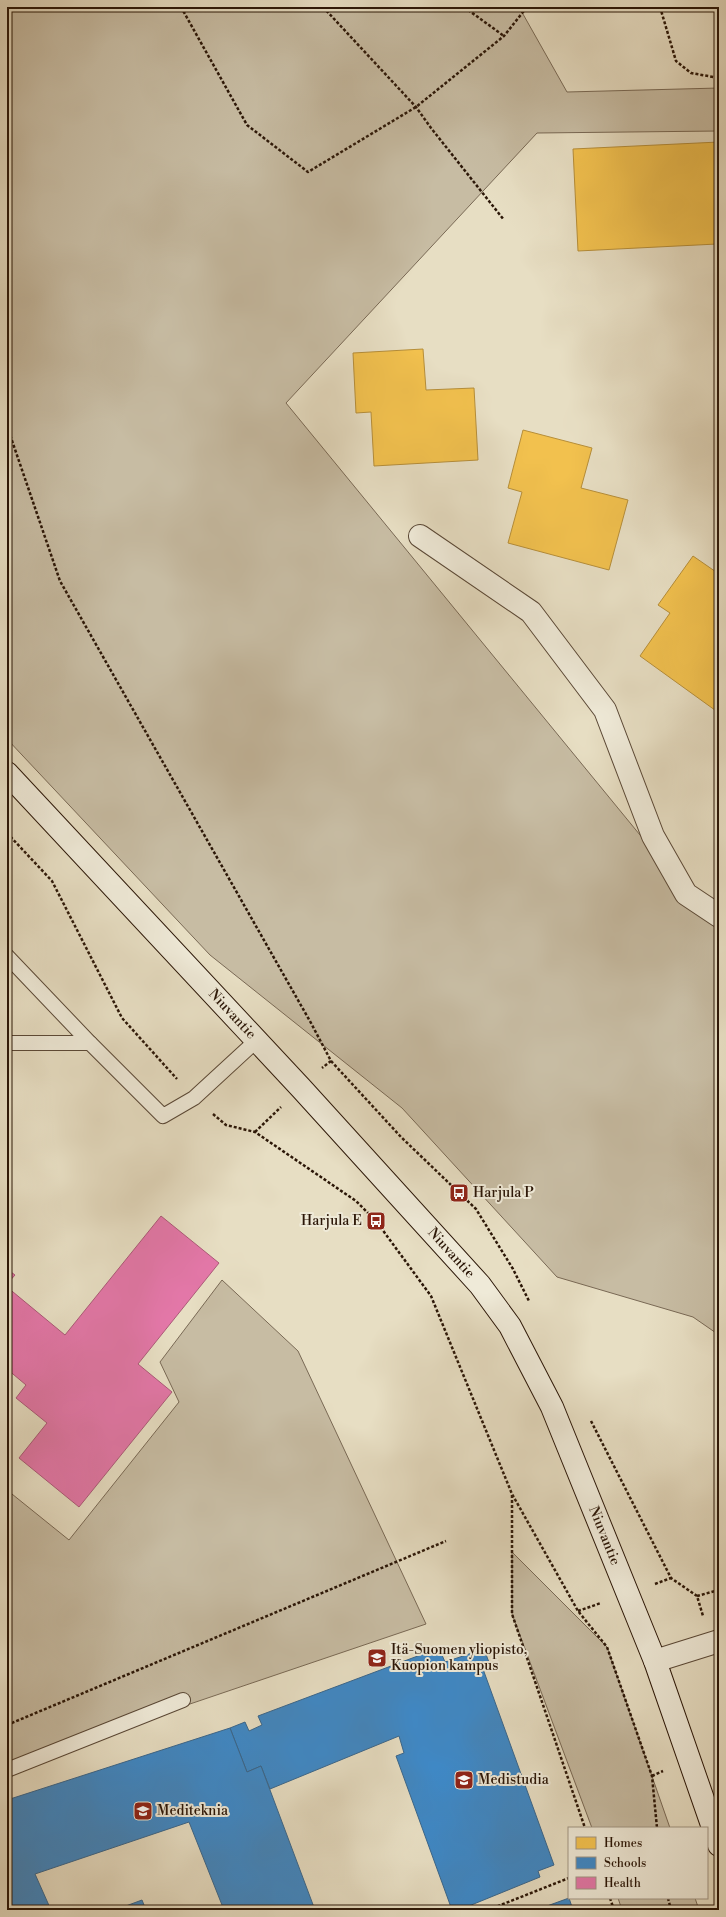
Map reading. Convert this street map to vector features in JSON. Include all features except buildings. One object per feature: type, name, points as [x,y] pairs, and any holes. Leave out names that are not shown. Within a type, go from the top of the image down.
[{"type":"street","points":[[420,536],[531,612],[605,710],[653,836],[686,894],[719,916]]},
{"type":"street","name":"Niuvantie","points":[[7,773],[301,1088],[480,1285],[510,1326],[552,1406],[655,1662],[719,1845]]},
{"type":"street","points":[[655,1662],[719,1641]]},
{"type":"lane","points":[[7,956],[90,1043],[163,1116],[194,1098],[256,1041]]},
{"type":"lane","points":[[7,1043],[90,1043]]},
{"type":"lane","points":[[7,1770],[183,1700]]},
{"type":"path","points":[[181,7],[247,125],[308,172],[416,107],[504,36],[527,7]]},
{"type":"path","points":[[323,7],[416,107],[430,128],[504,220]]},
{"type":"path","points":[[464,7],[504,36]]},
{"type":"path","points":[[660,7],[676,61],[691,73],[719,78]]},
{"type":"path","points":[[7,426],[60,581],[311,1023],[331,1061],[255,1132]]},
{"type":"path","points":[[7,833],[52,881],[122,1018],[194,1098],[226,1125],[255,1132],[356,1201],[376,1221],[431,1296],[512,1494],[578,1611],[607,1647],[652,1776],[657,1827]]},
{"type":"path","points":[[512,1494],[512,1614],[585,1827]]},
{"type":"path","points":[[7,1725],[446,1541]]},
{"type":"path","points":[[696,1596],[719,1590]]},
{"type":"path","points":[[719,1701],[715,1714],[719,1731]]},
{"type":"path","points":[[488,1910],[568,1878]]},
{"type":"path","points":[[610,1899],[614,1910]]},
{"type":"path","points":[[668,1899],[671,1910]]},
{"type":"shaded area","points":[[7,7],[519,7],[567,92],[719,88],[719,131],[537,133],[286,403],[690,896],[719,921],[719,1335],[693,1317],[557,1277],[402,1108],[210,955],[7,739]]},
{"type":"shaded area","points":[[222,1280],[298,1351],[426,1624],[7,1766],[7,1490],[69,1540],[179,1402],[160,1362]]},
{"type":"shaded area","points":[[512,1552],[607,1647],[670,1827],[592,1827],[512,1614]]},
{"type":"shaded area","points":[[618,1899],[695,1899],[699,1910],[622,1910]]},
{"type":"place","name":"Harjula P","points":[[459,1193]]},
{"type":"place","name":"Harjula E","points":[[376,1221]]},
{"type":"place","name":"Itä-Suomen yliopisto, Kuopion kampus","points":[[377,1658]]},
{"type":"place","name":"Medistudia","points":[[464,1780]]},
{"type":"place","name":"Mediteknia","points":[[143,1811]]}]
